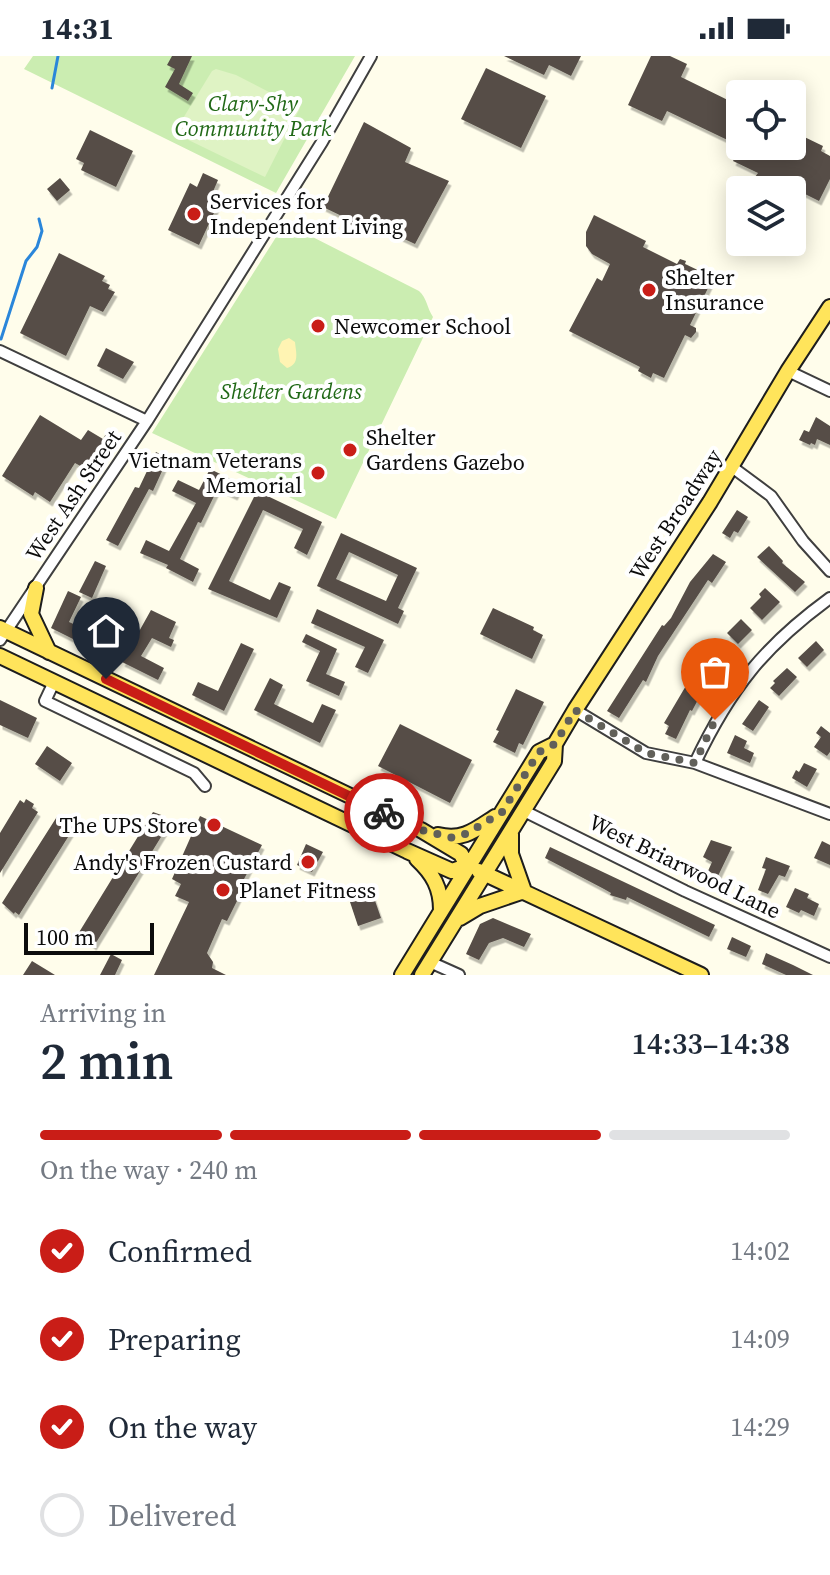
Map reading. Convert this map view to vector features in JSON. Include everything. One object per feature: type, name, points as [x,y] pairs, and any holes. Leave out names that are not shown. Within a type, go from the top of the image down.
[{"type":"main road","name":"West Broadway","points":[[426,968],[554,761],[555,744],[575,710],[732,467],[830,307]]},
{"type":"main road","points":[[36,588],[31,614],[49,652]]},
{"type":"main road","points":[[2,633],[49,652],[421,830],[461,854],[467,866]]},
{"type":"main road","points":[[0,656],[407,851],[452,871],[467,866],[485,873],[701,975]]},
{"type":"main road","name":"West Broadway","points":[[402,975],[539,752],[555,744]]},
{"type":"main road","points":[[421,830],[453,838],[468,833],[502,812]]},
{"type":"main road","points":[[511,831],[511,854],[524,891]]},
{"type":"main road","points":[[407,851],[437,883],[441,910]]},
{"type":"main road","points":[[454,923],[480,906],[524,891]]},
{"type":"street","name":"West Ash Street","points":[[0,656],[2,633],[36,588],[147,421],[371,56]]},
{"type":"street","points":[[0,351],[147,421]]},
{"type":"street","points":[[788,371],[830,391]]},
{"type":"street","points":[[732,467],[771,496],[803,541],[830,571]]},
{"type":"street","points":[[695,763],[715,720],[762,656],[788,630],[830,598]]},
{"type":"street","points":[[54,682],[45,701],[194,773],[205,786]]},
{"type":"street","points":[[575,710],[646,753],[695,763],[829,810]]},
{"type":"street","name":"West Briarwood Lane","points":[[524,811],[685,891],[830,957]]},
{"type":"street","points":[[426,968],[459,975]]},
{"type":"green space","name":"Clary-Shy Community Park","points":[[33,56],[355,56],[276,193],[24,69]]},
{"type":"green space","points":[[216,69],[236,75],[300,108],[265,177],[174,133]]},
{"type":"green space","name":"Shelter Gardens","points":[[285,223],[419,291],[433,317],[336,519],[152,433]]},
{"type":"sand","points":[[289,338],[295,342],[296,358],[294,364],[287,368],[280,362],[278,349],[282,341]]},
{"type":"building","points":[[172,56],[192,56],[179,84],[193,93],[188,101],[165,87],[175,69],[167,65]]},
{"type":"building","points":[[504,56],[581,56],[571,76],[549,65],[544,75]]},
{"type":"building","points":[[651,56],[670,56],[687,64],[681,77],[726,99],[726,139],[667,111],[662,121],[628,105]]},
{"type":"building","points":[[486,68],[546,96],[521,148],[461,119]]},
{"type":"building","points":[[364,122],[411,148],[405,162],[449,181],[415,244],[368,222],[364,231],[349,224],[350,220],[323,207]]},
{"type":"building","points":[[90,130],[133,151],[116,187],[81,170],[84,163],[76,159]]},
{"type":"building","points":[[806,138],[823,146],[821,151],[830,156],[830,179],[819,201],[806,194],[806,176],[756,176],[758,173],[733,161],[806,160]]},
{"type":"building","name":"Services for Independent Living","points":[[203,173],[218,180],[212,194],[221,198],[199,245],[168,230],[190,183],[197,187]]},
{"type":"building","points":[[60,178],[70,190],[57,201],[47,189]]},
{"type":"building","name":"Shelter Insurance","points":[[594,215],[646,241],[643,247],[677,264],[680,259],[686,261],[685,264],[702,272],[700,277],[711,282],[690,325],[696,328],[696,332],[691,338],[685,335],[664,378],[653,373],[651,378],[638,371],[640,367],[569,331],[597,278],[602,281],[610,264],[592,254],[586,246],[586,232]]},
{"type":"building","points":[[59,253],[105,276],[102,281],[115,292],[103,312],[90,306],[66,356],[20,333]]},
{"type":"building","points":[[106,348],[134,362],[123,379],[97,366]]},
{"type":"building","points":[[40,415],[81,440],[88,430],[103,439],[107,432],[113,436],[91,472],[75,463],[50,502],[35,492],[33,496],[2,476]]},
{"type":"building","points":[[816,417],[830,426],[830,445],[817,439],[815,445],[799,440],[804,430],[809,432]]},
{"type":"building","points":[[156,452],[168,458],[153,491],[149,489],[118,546],[106,540],[135,487],[139,488]]},
{"type":"building","points":[[210,469],[241,484],[235,496],[218,488],[201,523],[198,522],[180,559],[199,569],[193,582],[166,568],[168,565],[140,553],[146,540],[169,551],[196,503],[172,491],[178,480],[199,490]]},
{"type":"building","points":[[257,491],[322,522],[307,555],[294,548],[303,529],[263,510],[229,581],[270,600],[279,582],[291,587],[277,618],[208,589]]},
{"type":"building","points":[[737,510],[748,517],[738,533],[734,531],[730,538],[722,533]]},
{"type":"building","points":[[341,533],[417,568],[398,608],[404,611],[398,624],[317,586]],"holes":[[[349,552],[398,575],[386,601],[336,579]]]},
{"type":"building","points":[[769,546],[782,563],[805,582],[795,592],[757,557]]},
{"type":"building","points":[[713,554],[726,562],[712,583],[708,580],[658,656],[646,682],[643,680],[619,718],[607,711],[662,625],[671,618],[690,582]]},
{"type":"building","points":[[95,561],[106,566],[92,598],[79,592]]},
{"type":"building","points":[[765,588],[780,602],[762,620],[750,608]]},
{"type":"building","points":[[68,591],[81,597],[69,622],[87,630],[81,643],[51,628]]},
{"type":"building","points":[[493,608],[534,627],[533,630],[543,635],[532,659],[480,634]]},
{"type":"building","points":[[317,609],[384,640],[368,673],[355,667],[365,647],[311,623]]},
{"type":"building","points":[[151,610],[176,622],[169,638],[174,640],[171,647],[152,638],[141,656],[164,668],[158,680],[122,662]]},
{"type":"building","points":[[741,619],[752,630],[738,644],[727,633]]},
{"type":"building","points":[[306,634],[337,649],[326,674],[345,682],[339,696],[306,681],[320,651],[302,642]]},
{"type":"building","points":[[816,641],[824,650],[807,667],[798,658]]},
{"type":"building","points":[[241,643],[254,649],[224,711],[192,695],[198,682],[218,691]]},
{"type":"building","points":[[717,645],[730,654],[714,679],[710,677],[676,739],[665,734],[669,726],[664,723],[687,684],[692,687]]},
{"type":"building","points":[[787,668],[797,677],[779,696],[770,688]]},
{"type":"building","points":[[270,678],[283,685],[274,704],[313,723],[322,704],[336,710],[320,743],[254,710]]},
{"type":"building","points":[[516,689],[544,702],[523,745],[519,743],[515,753],[493,742]]},
{"type":"building","points":[[0,700],[37,718],[28,738],[0,725]]},
{"type":"building","points":[[759,700],[769,707],[753,731],[742,724]]},
{"type":"building","points":[[400,724],[472,760],[450,803],[378,766]]},
{"type":"building","points":[[821,726],[830,733],[830,752],[827,756],[814,747],[821,737],[816,733]]},
{"type":"building","points":[[735,735],[747,741],[744,748],[754,753],[750,763],[727,753]]},
{"type":"building","points":[[47,746],[72,763],[60,781],[35,764]]},
{"type":"building","points":[[804,763],[817,769],[807,787],[792,778]]},
{"type":"building","points":[[26,799],[34,804],[32,808],[38,812],[0,873],[0,833],[20,800],[24,803]]},
{"type":"building","points":[[153,812],[164,816],[162,819],[169,824],[94,946],[78,934]]},
{"type":"building","points":[[58,815],[72,821],[75,826],[19,915],[14,914],[2,903]]},
{"type":"building","points":[[200,816],[262,845],[227,921],[222,919],[207,953],[213,962],[212,968],[226,975],[154,975],[189,902],[175,896],[181,884],[172,879]]},
{"type":"building","points":[[711,840],[732,847],[718,876],[708,871],[712,862],[703,857]]},
{"type":"building","points":[[822,841],[830,845],[830,865],[814,858]]},
{"type":"building","name":"Andy's Frozen Custard","points":[[306,844],[323,852],[312,872],[297,865]]},
{"type":"building","points":[[550,847],[715,925],[709,937],[627,897],[626,900],[610,895],[545,858]]},
{"type":"building","points":[[766,857],[790,866],[785,877],[779,875],[768,894],[758,890],[766,869],[762,868]]},
{"type":"building","points":[[795,888],[809,894],[807,898],[819,904],[814,916],[786,907]]},
{"type":"building","points":[[373,895],[381,918],[358,926],[350,902]]},
{"type":"building","points":[[493,918],[531,934],[524,947],[503,938],[489,943],[479,960],[466,954],[480,924]]},
{"type":"building","points":[[732,937],[751,946],[746,957],[727,949]]},
{"type":"building","points":[[766,953],[813,975],[786,975],[762,964]]},
{"type":"building","points":[[111,954],[122,960],[115,975],[100,975]]},
{"type":"building","points":[[32,961],[55,975],[23,975]]},
{"type":"waterway","points":[[52,88],[58,56]]},
{"type":"waterway","points":[[1,339],[26,261],[37,247],[42,231],[39,219]]},
{"type":"way so far","points":[[384,813],[421,830],[453,838],[468,833],[502,812],[539,752],[555,744],[575,710],[646,753],[695,763],[715,720]]},
{"type":"place","name":"Services for Independent Living","points":[[194,214]]},
{"type":"place","name":"Shelter Insurance","points":[[649,290]]},
{"type":"place","name":"Newcomer School","points":[[318,326]]},
{"type":"place","name":"Shelter Gardens Gazebo","points":[[350,450]]},
{"type":"place","name":"Vietnam Veterans Memorial","points":[[318,473]]},
{"type":"place","name":"The UPS Store","points":[[214,825]]},
{"type":"place","name":"Andy's Frozen Custard","points":[[308,862]]},
{"type":"place","name":"Planet Fitness","points":[[223,890]]},
{"type":"route","points":[[106,679],[384,813]]}]
